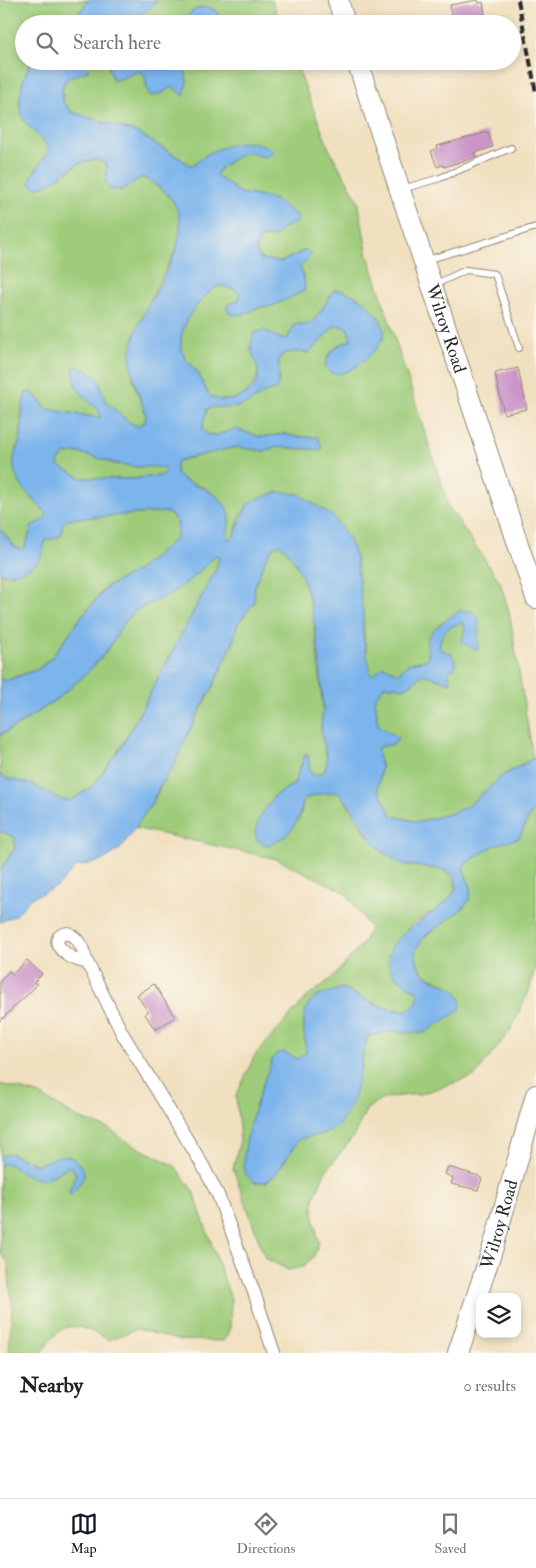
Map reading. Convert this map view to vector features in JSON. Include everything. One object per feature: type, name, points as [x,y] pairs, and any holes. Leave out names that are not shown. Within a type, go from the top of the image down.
[{"type":"main road","points":[[338,0],[342,15]]},
{"type":"main road","name":"Wilroy Road","points":[[362,70],[398,190],[536,598]]},
{"type":"main road","name":"Wilroy Road","points":[[458,1353],[494,1244],[536,1095]]},
{"type":"street","points":[[87,962],[122,1033],[202,1164],[218,1196],[255,1295],[274,1353]]},
{"type":"lane","points":[[398,190],[440,178],[511,148]]},
{"type":"lane","points":[[423,262],[536,227]]},
{"type":"lane","points":[[431,286],[466,270],[495,274],[519,348]]},
{"type":"green space","points":[[0,0],[88,0],[78,15],[15,15],[15,70],[29,70],[26,123],[49,150],[32,176],[63,176],[78,164],[95,159],[107,165],[105,183],[121,190],[142,177],[164,191],[176,205],[181,220],[180,236],[144,315],[133,366],[134,382],[146,415],[145,422],[137,426],[130,423],[105,401],[98,378],[73,368],[76,388],[99,411],[100,418],[47,409],[36,395],[21,407],[21,435],[14,460],[28,493],[47,514],[44,519],[32,526],[25,547],[22,550],[14,546],[0,529]]},
{"type":"green space","points":[[158,0],[272,0],[278,15],[219,15],[216,11],[195,9],[189,15],[134,15],[148,10]]},
{"type":"green space","points":[[110,70],[114,80],[139,71],[145,76],[147,90],[160,94],[173,87],[183,95],[187,82],[185,70],[298,70],[329,149],[358,200],[367,252],[449,507],[500,582],[509,611],[533,758],[502,776],[469,805],[452,813],[419,822],[392,816],[378,789],[381,766],[377,751],[379,747],[394,744],[378,725],[375,698],[385,685],[406,688],[423,674],[439,649],[441,635],[446,628],[427,641],[429,656],[426,660],[410,663],[398,673],[370,675],[356,558],[242,512],[233,538],[229,540],[226,535],[230,516],[208,489],[185,481],[176,474],[176,463],[180,460],[236,447],[264,451],[275,447],[322,450],[317,437],[297,437],[285,434],[261,437],[235,429],[217,435],[209,435],[202,429],[207,409],[234,407],[254,399],[279,382],[278,364],[283,355],[292,352],[310,352],[332,328],[338,325],[348,329],[351,340],[338,345],[327,357],[380,344],[334,290],[319,314],[309,324],[295,324],[287,339],[281,339],[264,330],[250,348],[257,361],[258,374],[250,389],[236,399],[228,401],[212,397],[200,377],[185,359],[182,349],[181,343],[184,328],[194,309],[212,289],[220,286],[239,292],[241,315],[260,307],[272,306],[305,283],[300,267],[312,255],[305,250],[281,262],[261,259],[256,250],[259,238],[275,237],[283,228],[297,222],[273,199],[240,193],[216,175],[221,167],[245,152],[266,157],[271,149],[238,144],[220,148],[192,166],[138,133],[72,112],[63,102],[62,87],[67,78],[88,71]],"holes":[[[471,611],[465,627],[463,623],[448,627]]]},
{"type":"green space","points":[[78,453],[96,456],[113,464],[159,466],[166,470],[164,475],[131,479],[82,478],[58,466],[58,462],[65,454]]},
{"type":"green space","points":[[165,512],[176,521],[178,528],[173,541],[137,571],[106,587],[52,657],[38,669],[4,681],[0,678],[0,573],[9,576],[40,559],[46,539],[68,519]]},
{"type":"green space","points":[[281,545],[289,551],[299,566],[313,611],[323,710],[321,728],[328,765],[323,773],[313,776],[310,772],[308,756],[305,755],[294,784],[275,795],[299,821],[304,799],[319,794],[337,792],[345,800],[366,833],[391,857],[407,865],[446,871],[453,876],[456,882],[454,892],[446,903],[409,927],[400,950],[394,975],[418,992],[416,1003],[409,1009],[387,1008],[343,988],[304,1021],[306,1053],[262,1086],[250,1126],[244,1165],[254,1182],[266,1182],[275,1175],[300,1138],[332,1130],[362,1066],[364,1048],[368,1036],[389,1032],[424,1033],[446,984],[424,973],[414,951],[424,937],[461,910],[469,900],[471,888],[463,868],[465,864],[495,845],[519,837],[531,813],[536,809],[536,964],[529,991],[510,1031],[475,1076],[420,1094],[391,1097],[377,1101],[366,1110],[353,1137],[325,1172],[314,1198],[313,1213],[319,1243],[314,1256],[303,1267],[288,1270],[265,1258],[233,1168],[240,1140],[236,1096],[255,1055],[306,998],[334,976],[364,942],[370,928],[345,892],[277,859],[134,828],[151,805],[213,687],[232,645],[238,623],[254,603],[255,585],[266,558],[274,546]]},
{"type":"green space","points":[[216,555],[220,556],[216,569],[123,744],[93,786],[71,800],[62,800],[31,784],[5,778],[0,774],[0,736],[69,689],[93,667],[108,649],[130,615],[177,590]]},
{"type":"green space","points":[[0,831],[15,837],[15,848],[0,871]]},
{"type":"green space","points":[[0,1084],[38,1094],[78,1118],[107,1128],[133,1145],[175,1166],[193,1191],[231,1299],[230,1328],[224,1341],[179,1340],[136,1329],[109,1340],[87,1330],[71,1327],[57,1333],[42,1353],[9,1353],[12,1307],[8,1262],[0,1253],[0,1166],[4,1163],[28,1174],[41,1177],[54,1175],[72,1167],[76,1175],[69,1191],[85,1173],[61,1156],[37,1165],[9,1153],[0,1157]]},
{"type":"water","points":[[88,0],[158,0],[146,12],[134,15],[78,15]]},
{"type":"water","points":[[208,7],[216,11],[219,15],[189,15],[195,9]]},
{"type":"water","points":[[27,70],[88,70],[67,78],[62,87],[63,102],[72,112],[138,133],[192,166],[208,153],[235,144],[261,144],[268,147],[274,153],[266,157],[245,152],[221,167],[216,175],[240,193],[273,199],[297,215],[297,222],[283,228],[275,237],[259,238],[256,250],[261,259],[281,262],[306,250],[312,255],[300,267],[305,283],[304,291],[272,306],[260,307],[241,315],[230,314],[226,306],[239,300],[239,292],[222,286],[214,288],[196,306],[184,326],[181,341],[185,358],[198,373],[205,389],[211,396],[217,399],[230,400],[244,395],[254,386],[258,376],[258,368],[251,346],[254,333],[264,330],[281,339],[287,339],[295,324],[309,324],[319,314],[334,290],[352,294],[368,305],[382,322],[384,335],[368,358],[348,371],[339,374],[331,372],[325,366],[328,356],[334,349],[351,340],[348,329],[338,325],[332,328],[310,352],[295,352],[281,355],[276,390],[265,393],[242,406],[207,409],[202,429],[209,435],[217,435],[235,429],[261,437],[285,434],[297,437],[318,437],[322,450],[275,447],[264,451],[236,447],[180,460],[176,463],[176,474],[212,493],[224,504],[230,516],[229,540],[233,538],[247,505],[257,499],[278,492],[299,494],[334,517],[350,541],[356,558],[363,613],[363,637],[371,675],[375,674],[383,666],[398,673],[410,663],[426,660],[428,655],[427,641],[432,632],[459,611],[471,611],[479,619],[478,651],[462,642],[465,627],[463,623],[448,628],[441,638],[439,649],[451,653],[456,663],[455,668],[448,671],[451,683],[423,674],[406,688],[385,685],[375,698],[378,725],[398,738],[394,744],[379,747],[377,751],[381,766],[378,789],[392,816],[419,822],[452,813],[469,805],[502,776],[536,757],[536,809],[531,813],[519,838],[495,845],[465,864],[463,868],[471,888],[469,900],[461,910],[424,937],[415,951],[423,973],[449,986],[459,995],[461,1001],[460,1010],[424,1033],[389,1032],[368,1036],[357,1086],[342,1121],[330,1131],[300,1139],[275,1175],[266,1182],[254,1182],[246,1174],[244,1164],[252,1116],[273,1058],[277,1053],[284,1052],[297,1059],[306,1053],[305,1014],[310,1001],[322,994],[343,988],[386,1008],[409,1009],[416,1004],[418,992],[394,974],[389,959],[393,946],[418,922],[447,901],[455,890],[455,879],[445,871],[404,864],[386,855],[370,838],[353,810],[337,792],[319,794],[304,799],[296,823],[282,839],[266,845],[257,840],[255,831],[259,819],[275,795],[294,784],[305,755],[308,755],[310,771],[313,775],[323,773],[327,762],[321,728],[323,709],[318,645],[309,597],[302,576],[292,558],[281,545],[274,546],[266,558],[255,585],[254,603],[238,623],[232,645],[213,687],[197,714],[172,768],[159,787],[151,805],[120,849],[102,861],[76,867],[58,886],[31,898],[16,915],[0,922],[0,871],[15,848],[15,837],[0,831],[0,774],[5,778],[31,784],[62,800],[71,800],[93,786],[123,744],[216,569],[219,557],[216,555],[176,590],[130,615],[108,649],[93,667],[56,699],[0,735],[0,678],[4,681],[39,669],[52,657],[81,617],[107,587],[137,571],[173,541],[178,528],[173,517],[165,512],[68,519],[63,524],[60,537],[46,540],[41,557],[37,563],[22,571],[10,574],[0,573],[0,529],[14,546],[22,550],[25,547],[32,526],[44,519],[47,514],[19,482],[14,467],[21,436],[26,393],[31,392],[47,409],[100,418],[99,411],[76,388],[73,368],[79,366],[98,378],[105,401],[130,423],[137,426],[145,422],[146,415],[132,371],[132,345],[140,323],[174,255],[180,233],[178,213],[167,194],[142,177],[121,190],[109,189],[105,183],[107,165],[96,159],[76,165],[52,182],[35,188],[30,184],[32,176],[49,150],[27,124],[20,110],[22,84]],"holes":[[[78,453],[123,465],[156,467],[166,470],[164,475],[131,479],[82,478],[59,466],[58,462],[65,454]]]},
{"type":"water","points":[[109,70],[185,70],[187,82],[184,96],[173,87],[160,94],[151,96],[147,90],[145,76],[139,71],[113,80]]},
{"type":"water","points":[[9,1153],[37,1165],[60,1156],[70,1157],[83,1169],[83,1178],[70,1196],[69,1191],[76,1175],[72,1167],[44,1179],[35,1178],[4,1163],[0,1166],[0,1157]]},
{"type":"building","points":[[478,0],[479,3],[483,2],[485,14],[452,15],[450,5]]},
{"type":"building","points":[[488,132],[493,147],[474,153],[476,157],[444,167],[443,165],[437,167],[431,151],[438,148],[437,146]]},
{"type":"building","points":[[518,368],[527,409],[504,414],[495,373]]},
{"type":"building","points":[[27,960],[42,974],[34,982],[37,985],[0,1021],[0,981],[9,971],[13,974]]},
{"type":"building","points":[[154,984],[175,1017],[155,1030],[145,1014],[148,1012],[137,995]]},
{"type":"building","points":[[448,1167],[479,1176],[482,1179],[478,1190],[451,1184],[453,1178],[445,1174]]},
{"type":"railway","points":[[518,0],[521,15]]},
{"type":"railway","points":[[521,15],[536,92]]}]
